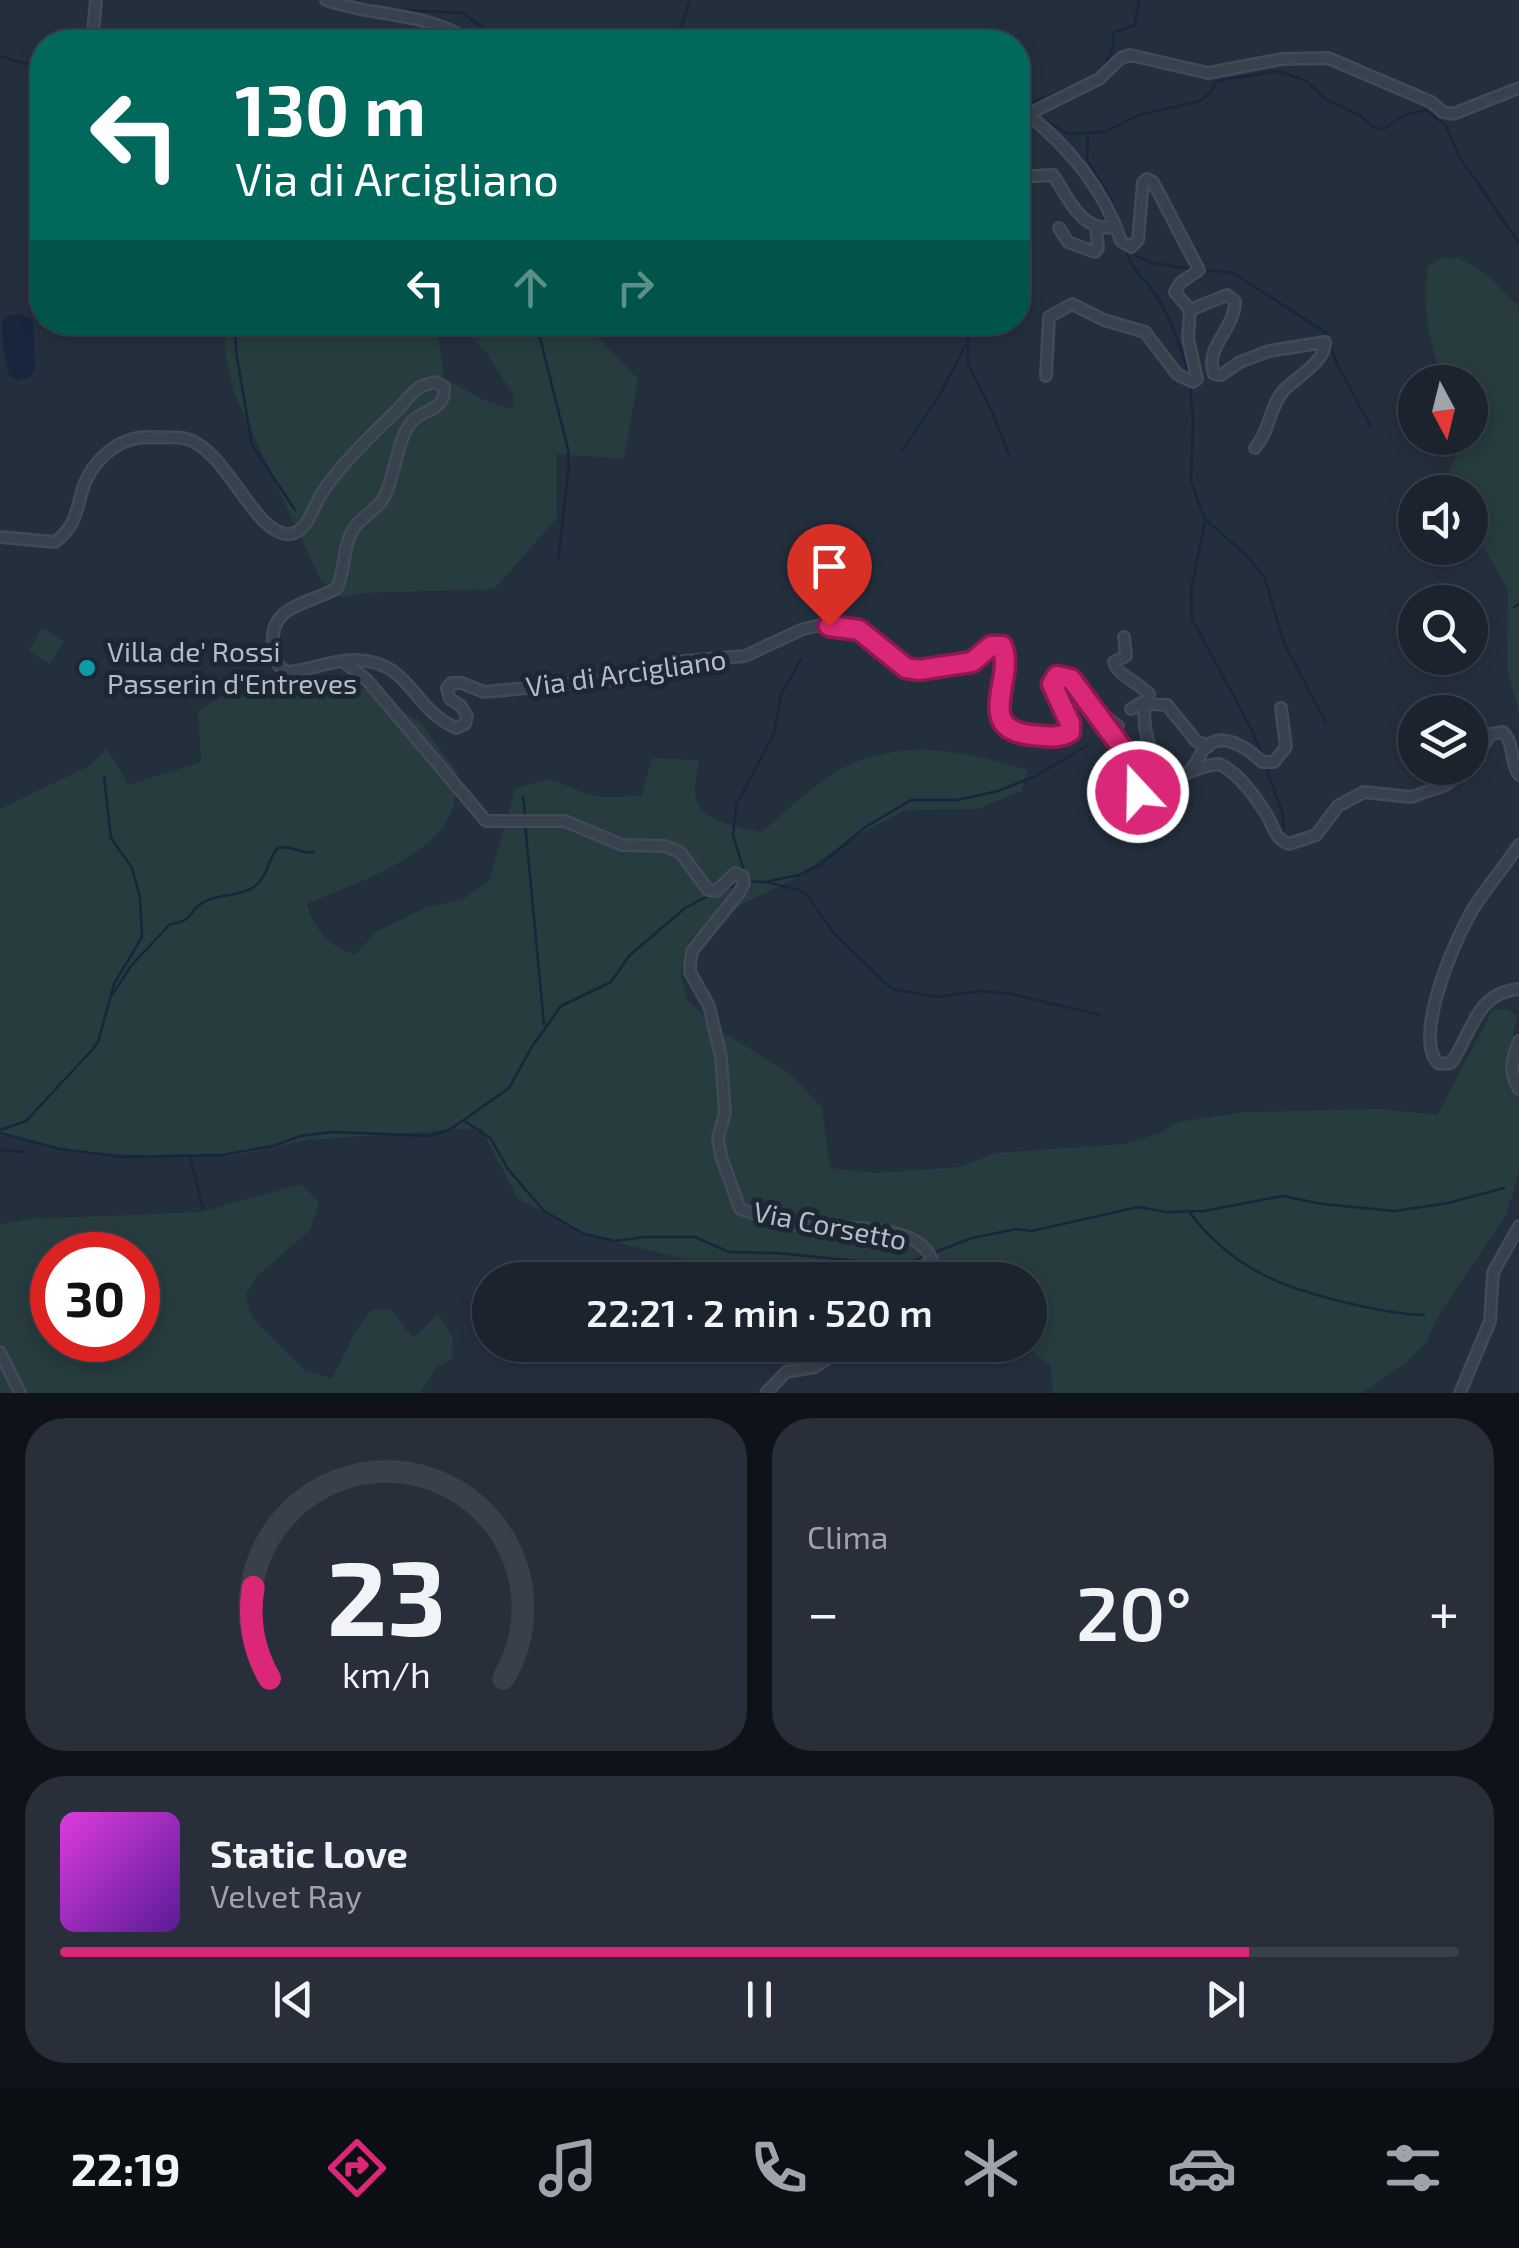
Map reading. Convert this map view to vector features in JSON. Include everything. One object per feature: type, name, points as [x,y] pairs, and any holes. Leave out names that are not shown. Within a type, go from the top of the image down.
[{"type":"street","points":[[93,30],[96,0]]},
{"type":"street","points":[[326,0],[354,10],[450,30]]},
{"type":"street","points":[[1030,113],[1099,79],[1121,58],[1130,55],[1208,73],[1282,59],[1328,58],[1454,114],[1519,88]]},
{"type":"street","points":[[1030,116],[1076,158],[1121,242],[1131,247],[1138,240],[1143,182],[1153,182],[1199,270],[1180,283],[1175,292],[1190,310],[1187,328],[1198,379],[1193,382],[1176,374],[1144,332],[1104,320],[1072,304],[1049,317],[1046,376]]},
{"type":"street","points":[[1030,177],[1053,175],[1071,205],[1096,228],[1116,227]]},
{"type":"street","points":[[1058,228],[1068,242],[1096,252],[1096,228]]},
{"type":"street","points":[[1190,310],[1226,295],[1235,300],[1229,329],[1212,352],[1214,374],[1221,375],[1268,351],[1324,342],[1322,356],[1274,403],[1256,448]]},
{"type":"street","name":"Via di Arcigliano","points":[[0,537],[55,542],[68,533],[78,516],[83,487],[91,474],[111,447],[134,437],[186,438],[200,446],[232,476],[262,521],[275,531],[291,534],[304,528],[320,495],[368,439],[420,387],[435,382],[444,387],[445,398],[439,407],[409,425],[383,500],[354,527],[348,539],[337,588],[287,610],[274,625],[274,654],[286,672],[342,660],[390,666],[421,705],[456,728],[464,724],[467,716],[462,706],[450,699],[447,688],[451,683],[484,692],[624,679],[674,662],[745,656],[803,629],[829,626],[859,630],[906,668],[919,670],[972,662],[991,646],[1002,646],[1006,656],[1000,715],[1005,726],[1018,733],[1059,737],[1070,732],[1052,681],[1057,676],[1074,681],[1125,752],[1141,796],[1149,797],[1160,787]]},
{"type":"street","points":[[1124,636],[1126,656],[1114,662],[1118,673],[1140,683],[1149,694],[1144,710],[1146,732],[1160,787],[1214,764],[1230,769],[1263,808],[1274,834],[1289,844],[1316,835],[1338,806],[1364,792],[1411,798],[1446,785]]},
{"type":"street","name":"Via Corsetto","points":[[342,660],[367,680],[486,821],[565,820],[622,845],[665,846],[680,852],[708,890],[716,891],[735,874],[744,881],[692,951],[690,964],[690,972],[709,1006],[721,1057],[725,1113],[718,1138],[740,1208],[787,1224],[875,1230],[912,1240],[930,1254],[929,1262]]},
{"type":"street","points":[[1086,701],[1118,726]]},
{"type":"street","points":[[1131,709],[1141,702],[1167,705],[1196,740],[1209,746]]},
{"type":"street","points":[[1184,777],[1209,746],[1222,741],[1239,744],[1262,762],[1274,762],[1286,746],[1282,708]]},
{"type":"street","points":[[1488,737],[1503,732],[1511,740],[1513,767],[1519,775]]},
{"type":"street","points":[[1519,845],[1473,910],[1457,942],[1436,998],[1429,1040],[1433,1058],[1439,1064],[1452,1062],[1487,1002],[1502,991],[1519,989]]},
{"type":"street","points":[[1519,1042],[1512,1060],[1512,1076],[1519,1088]]},
{"type":"street","points":[[1460,1393],[1490,1321],[1493,1273],[1519,1226]]},
{"type":"street","points":[[0,1352],[20,1393]]},
{"type":"street","points":[[766,1393],[786,1372],[815,1368],[824,1362]]},
{"type":"green space","points":[[1459,258],[1489,276],[1519,307],[1519,714],[1507,669],[1508,590],[1488,555],[1488,475],[1449,472],[1456,455],[1488,455],[1488,365],[1439,365],[1425,296],[1428,266],[1441,259]]},
{"type":"green space","points":[[226,335],[439,335],[444,378],[482,399],[512,409],[514,396],[470,335],[596,335],[638,379],[624,459],[557,454],[557,518],[494,589],[339,597],[321,581],[234,393]]},
{"type":"green space","points":[[42,628],[64,641],[50,664],[28,651]]},
{"type":"green space","points":[[352,682],[420,722],[457,772],[454,804],[432,839],[369,878],[306,904],[329,942],[355,955],[376,932],[427,907],[462,900],[489,881],[515,790],[529,784],[556,782],[598,796],[642,795],[652,758],[699,760],[695,793],[703,811],[721,822],[762,832],[841,769],[886,753],[933,750],[981,757],[1028,770],[1021,791],[978,809],[905,810],[852,838],[793,879],[719,916],[691,937],[683,954],[681,977],[688,1001],[716,1028],[792,1075],[822,1108],[830,1168],[877,1173],[959,1167],[996,1153],[1124,1144],[1160,1133],[1178,1122],[1245,1112],[1379,1109],[1437,1115],[1493,1010],[1507,1009],[1517,1016],[1506,1070],[1519,1099],[1519,1172],[1506,1215],[1441,1311],[1426,1343],[1404,1364],[1362,1393],[1053,1393],[1050,1365],[1046,1362],[1047,1262],[696,1262],[591,1236],[518,1199],[481,1128],[307,1140],[239,1155],[171,1157],[74,1151],[0,1135],[0,809],[89,766],[107,748],[128,785],[201,762],[198,711],[225,694],[298,683]]},
{"type":"green space","points":[[301,1184],[319,1202],[310,1230],[257,1276],[246,1295],[252,1318],[305,1370],[332,1379],[356,1330],[372,1310],[390,1309],[413,1338],[438,1314],[453,1337],[452,1359],[437,1367],[420,1393],[0,1393],[0,1224],[31,1219],[201,1212]]},
{"type":"water","points":[[21,314],[30,319],[35,368],[29,378],[17,380],[9,376],[3,347],[2,322],[6,316]]},
{"type":"waterway","points":[[351,0],[387,9],[463,13],[483,30]]},
{"type":"waterway","points":[[680,30],[690,0]]},
{"type":"waterway","points":[[1106,66],[1114,43],[1113,33],[1135,25],[1139,0]]},
{"type":"waterway","points":[[0,56],[30,63]]},
{"type":"waterway","points":[[1037,115],[1068,134],[1105,132],[1139,115],[1200,101],[1217,81],[1277,71],[1305,80],[1325,99],[1359,115],[1375,128],[1384,129],[1404,115],[1426,110],[1446,126],[1459,156],[1519,243]]},
{"type":"waterway","points":[[1030,103],[1084,82]]},
{"type":"waterway","points":[[1490,104],[1519,95]]},
{"type":"waterway","points":[[1088,133],[1087,160],[1111,199],[1124,237]]},
{"type":"waterway","points":[[1126,250],[1168,317],[1189,376]]},
{"type":"waterway","points":[[1128,252],[1153,263],[1192,269]]},
{"type":"waterway","points":[[1200,269],[1233,273],[1325,332],[1337,364],[1371,427]]},
{"type":"waterway","points":[[235,335],[252,445],[295,510]]},
{"type":"waterway","points":[[539,335],[568,449],[558,561]]},
{"type":"waterway","points":[[968,335],[968,364],[1009,455]]},
{"type":"waterway","points":[[901,452],[938,398],[965,346]]},
{"type":"waterway","points":[[1190,383],[1191,481],[1204,518],[1264,576],[1284,643],[1326,723]]},
{"type":"waterway","points":[[1205,522],[1191,591],[1192,619],[1264,760]]},
{"type":"waterway","points":[[1514,607],[1519,604]]},
{"type":"waterway","points":[[745,874],[733,835],[736,805],[774,734],[781,695],[801,659]]},
{"type":"waterway","points":[[747,881],[799,875],[820,865],[864,828],[911,800],[957,800],[998,791],[1036,776],[1088,745]]},
{"type":"waterway","points":[[1266,768],[1283,814],[1284,834]]},
{"type":"waterway","points":[[0,1130],[26,1121],[98,1042],[114,984],[142,937],[140,897],[132,868],[111,838],[104,777]]},
{"type":"waterway","points":[[523,797],[525,815]]},
{"type":"waterway","points":[[525,823],[544,1024]]},
{"type":"waterway","points":[[112,995],[131,966],[170,924],[184,920],[208,900],[254,887],[278,848],[314,852]]},
{"type":"waterway","points":[[766,882],[807,895],[835,935],[892,989],[937,997],[981,991],[1011,994],[1101,1015]]},
{"type":"waterway","points":[[724,889],[740,883]]},
{"type":"waterway","points":[[0,1133],[60,1149],[123,1157],[222,1155],[333,1132],[430,1136],[451,1129],[509,1088],[561,1006],[611,982],[629,956],[685,908],[712,894]]},
{"type":"waterway","points":[[466,1122],[491,1139],[508,1169],[544,1211],[584,1234],[615,1241],[695,1237],[729,1252],[889,1264],[910,1262],[972,1238],[1016,1229],[1032,1231],[1138,1207],[1166,1212],[1204,1211],[1283,1196],[1394,1211],[1448,1203],[1504,1188]]},
{"type":"waterway","points":[[0,1150],[24,1152]]},
{"type":"waterway","points":[[190,1157],[203,1209]]},
{"type":"waterway","points":[[1190,1213],[1230,1254],[1276,1281],[1340,1301],[1424,1315]]},
{"type":"place","name":"Villa de' Rossi Passerin d'Entreves","points":[[87,668]]},
{"type":"route","points":[[829,626],[859,630],[906,668],[919,670],[972,662],[991,646],[1002,646],[1006,656],[1000,715],[1005,726],[1018,733],[1059,737],[1070,732],[1052,681],[1057,676],[1071,679],[1125,752],[1138,792]]}]
